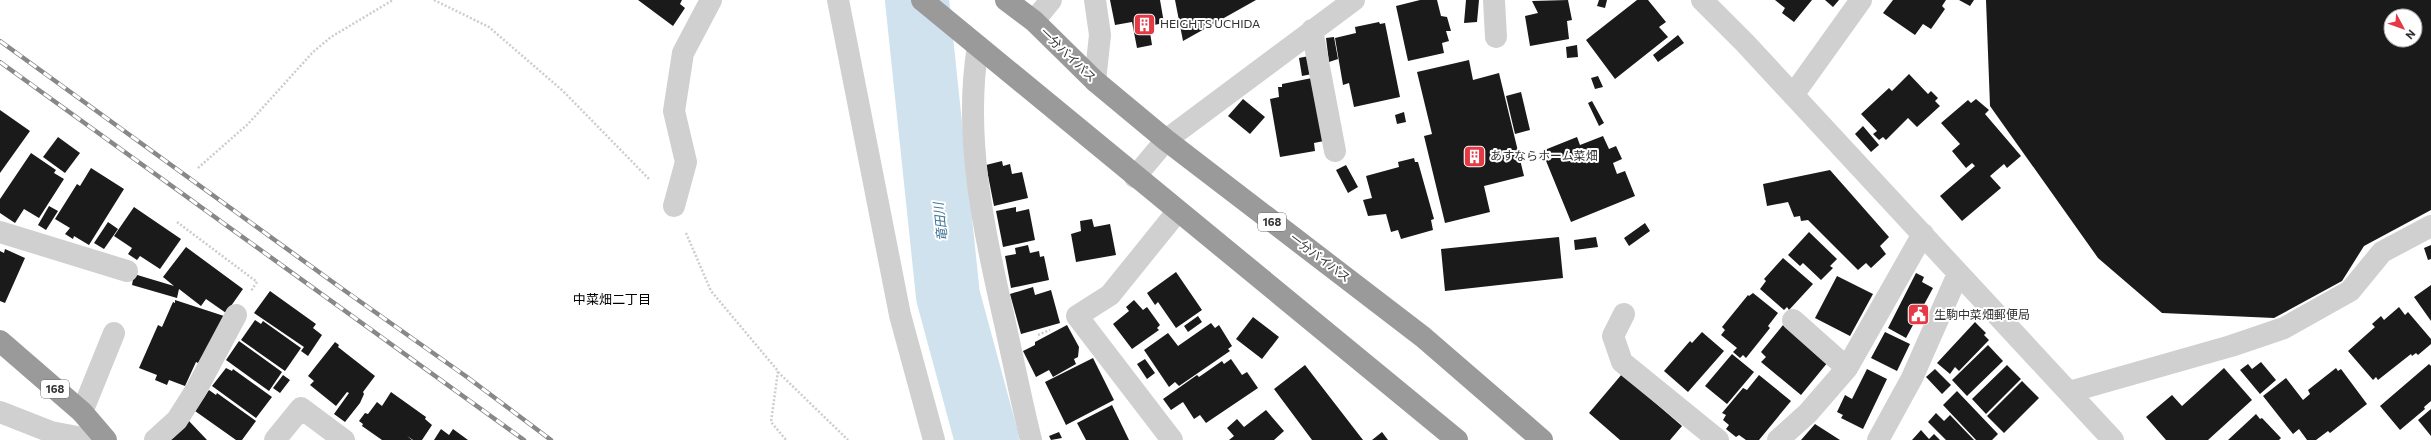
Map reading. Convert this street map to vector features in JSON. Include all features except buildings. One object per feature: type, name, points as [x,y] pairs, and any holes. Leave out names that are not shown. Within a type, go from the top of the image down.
[{"type":"highway","points":[[922,0],[1177,212],[1456,440]]},
{"type":"highway","name":"一分バイパス","points":[[1006,0],[1034,21],[1095,81],[1166,140],[1423,337],[1542,440]]},
{"type":"highway","name":"168","points":[[0,341],[82,412],[106,440]]},
{"type":"street","points":[[674,206],[686,162],[674,112],[683,53],[711,0]]},
{"type":"street","points":[[838,0],[900,315],[934,440]]},
{"type":"street","points":[[1034,21],[1051,0]]},
{"type":"street","points":[[1095,0],[1100,35],[1095,81]]},
{"type":"street","points":[[1135,177],[1166,140],[1312,30],[1328,8],[1354,0]]},
{"type":"street","points":[[1494,0],[1496,37]]},
{"type":"street","points":[[1702,0],[1923,234],[1958,274],[2113,440]]},
{"type":"street","points":[[1793,95],[1861,0]]},
{"type":"street","points":[[1312,30],[1335,151]]},
{"type":"street","points":[[978,46],[972,80],[974,162],[993,271],[1031,440]]},
{"type":"street","points":[[1172,440],[1077,316],[1110,295],[1177,212]]},
{"type":"street","points":[[2069,392],[2231,346],[2284,328],[2350,291],[2382,252],[2431,226]]},
{"type":"street","points":[[0,232],[127,271]]},
{"type":"street","points":[[1778,440],[1808,413],[1847,368],[1923,234]]},
{"type":"street","points":[[1878,440],[1912,378],[1958,274]]},
{"type":"street","points":[[1624,314],[1613,336],[1622,362],[1707,437]]},
{"type":"street","points":[[155,440],[177,420],[196,390],[236,316]]},
{"type":"street","points":[[1793,320],[1847,368]]},
{"type":"street","points":[[82,412],[114,333]]},
{"type":"street","points":[[275,440],[301,408],[344,440]]},
{"type":"street","points":[[0,412],[51,432],[93,440]]},
{"type":"path","points":[[198,168],[248,124],[313,52],[331,37],[393,0]]},
{"type":"path","points":[[434,0],[489,27],[563,91],[674,206],[711,291],[778,371],[848,440]]},
{"type":"path","points":[[177,222],[258,282],[236,316]]},
{"type":"path","points":[[1011,349],[1077,316]]},
{"type":"path","points":[[778,371],[771,422],[786,440]]},
{"type":"waterway","name":"竜田川","points":[[917,0],[948,296],[987,440]]},
{"type":"railway","points":[[0,41],[341,288],[467,377],[551,440]]},
{"type":"railway","points":[[0,62],[524,440]]},
{"type":"place","name":"HEIGHTS UCHIDA","points":[[1145,24]]},
{"type":"place","name":"あすならホーム菜畑","points":[[1474,156]]},
{"type":"place","name":"生駒中菜畑郵便局","points":[[1918,315]]},
{"type":"district","name":"中菜畑二丁目","points":[[612,299]]}]
